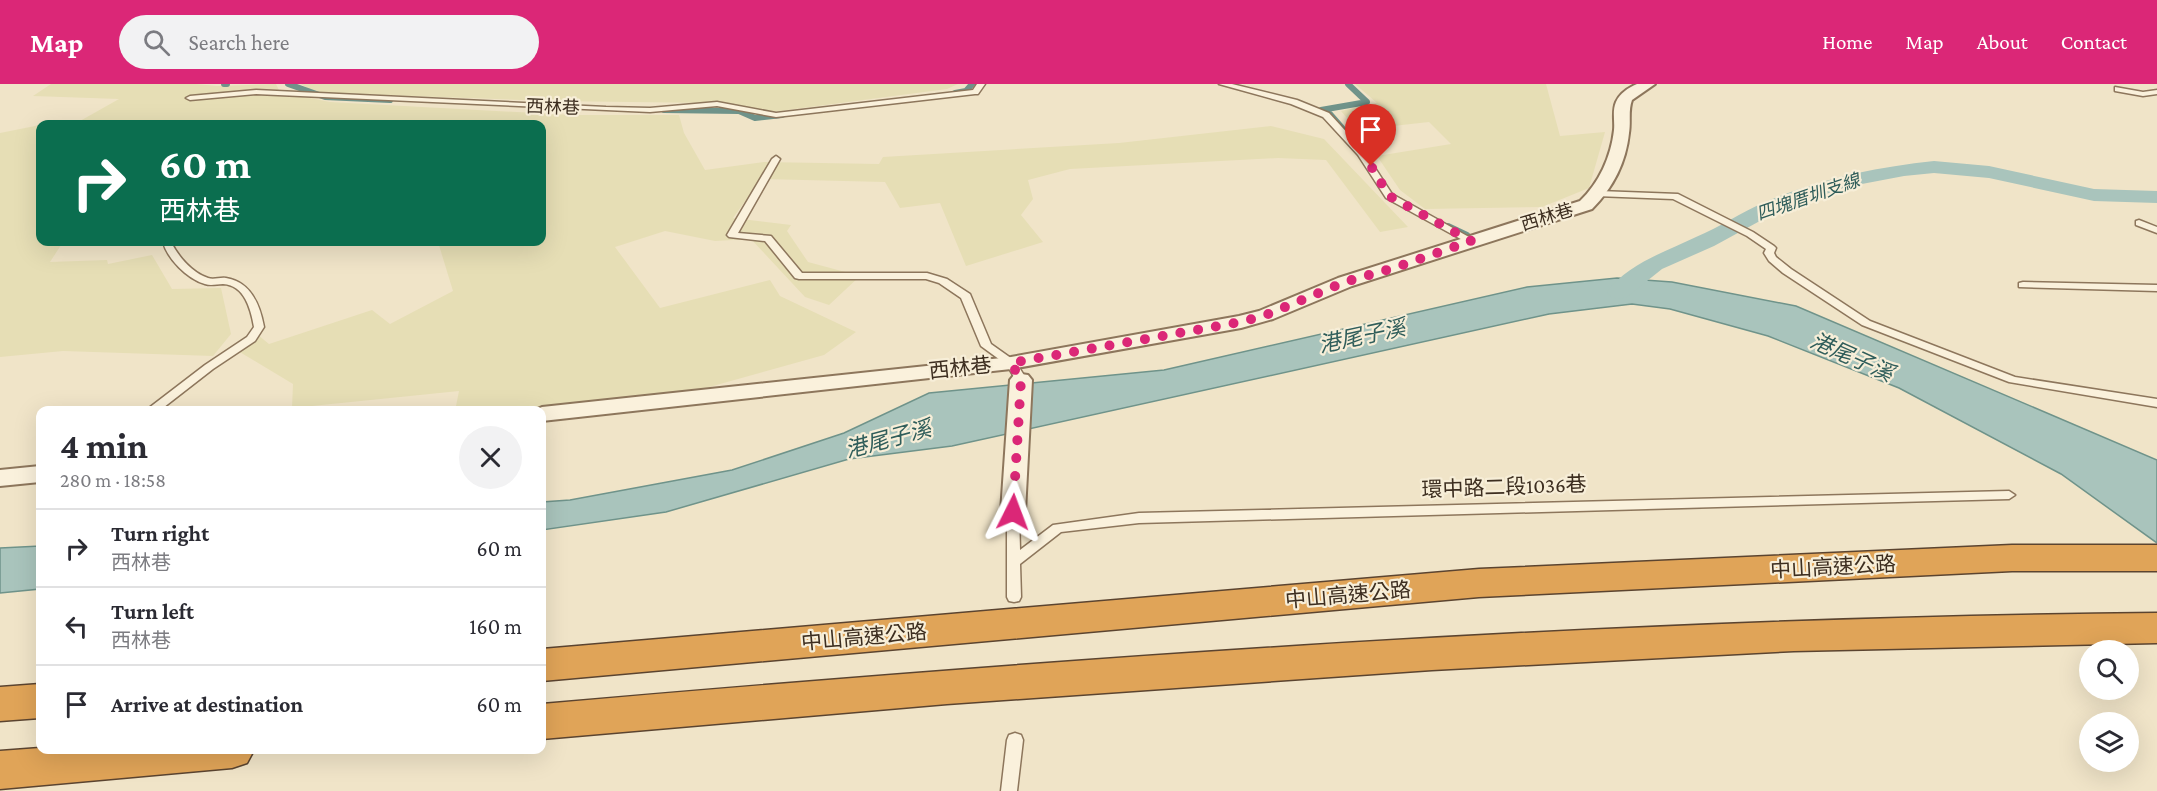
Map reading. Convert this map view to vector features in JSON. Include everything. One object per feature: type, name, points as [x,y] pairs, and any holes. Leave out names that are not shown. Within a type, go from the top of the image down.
[{"type":"highway","name":"中山高速公路","points":[[546,664],[1479,583],[2012,558],[2157,558]]},
{"type":"highway","points":[[546,722],[801,699],[1483,649],[2014,628],[2157,628]]},
{"type":"highway","points":[[0,704],[36,701]]},
{"type":"highway","points":[[0,770],[186,754]]},
{"type":"street","name":"西林巷","points":[[546,414],[1016,371],[1266,315],[1345,282],[1586,205],[1599,194],[1616,157],[1622,133],[1622,104],[1628,94],[1648,84]]},
{"type":"street","points":[[1013,512],[1016,371]]},
{"type":"street","points":[[0,478],[36,474]]},
{"type":"lane","name":"西林巷","points":[[190,98],[256,92],[334,98],[650,110],[717,104],[776,115],[975,92],[981,84]]},
{"type":"lane","points":[[1226,84],[1294,102],[1326,115],[1361,153],[1389,196],[1471,241]]},
{"type":"lane","points":[[2118,89],[2143,94],[2157,92]]},
{"type":"lane","points":[[776,159],[732,235],[768,238],[799,276],[927,276],[943,281],[966,296],[986,346],[1016,371]]},
{"type":"lane","points":[[1599,194],[1675,196],[1750,234],[1772,248],[1769,253],[1772,259],[1866,324],[2013,380],[2157,403]]},
{"type":"lane","points":[[2139,223],[2157,230]]},
{"type":"lane","points":[[158,406],[251,339],[259,327],[254,302],[239,285],[225,281],[208,282],[169,250],[168,246]]},
{"type":"lane","points":[[2023,285],[2157,288]]},
{"type":"lane","name":"環中路二段1036巷","points":[[1013,563],[1058,528],[1139,518],[2009,495]]},
{"type":"lane","points":[[1013,512],[1014,597]]},
{"type":"lane","points":[[1009,791],[1015,740]]},
{"type":"shaded area","points":[[51,84],[217,86],[276,84],[280,92],[330,102],[571,115],[679,115],[684,133],[705,170],[764,162],[879,164],[883,157],[1119,143],[1271,126],[1324,139],[1408,227],[1380,232],[1326,160],[1278,158],[1070,169],[1028,180],[1033,199],[1021,215],[1043,242],[966,266],[940,203],[900,208],[885,182],[761,179],[733,218],[791,225],[787,231],[808,262],[860,276],[829,305],[805,297],[751,239],[715,241],[665,231],[615,247],[660,308],[770,280],[780,296],[856,332],[824,355],[677,396],[546,411],[546,406],[456,406],[459,391],[292,406],[293,384],[238,351],[258,335],[269,344],[372,310],[390,324],[453,291],[439,246],[546,246],[546,120],[82,120],[119,99],[33,96]]},
{"type":"shaded area","points":[[301,84],[958,84],[947,89],[772,112],[714,103],[549,101],[326,93],[309,89]]},
{"type":"shaded area","points":[[1355,84],[1546,84],[1560,136],[1605,132],[1589,188],[1542,207],[1425,209],[1400,190],[1377,156],[1451,144],[1429,122],[1357,130],[1341,111],[1377,103]]},
{"type":"shaded area","points":[[36,126],[36,246],[60,246],[50,262],[107,260],[108,264],[152,255],[172,289],[221,288],[231,334],[213,356],[63,351],[0,357],[0,133]]},
{"type":"water","name":"港尾子溪","points":[[1617,278],[1672,282],[1796,306],[2157,460],[2157,543],[2061,474],[1899,388],[1768,336],[1670,309],[1632,304],[1549,314],[952,446],[849,459],[666,512],[546,529],[546,502],[570,500],[732,470],[844,433],[929,393],[1164,370],[1527,287]]},
{"type":"water","points":[[36,546],[36,589],[0,593],[0,548]]},
{"type":"waterway","points":[[288,84],[325,97],[390,100]]},
{"type":"waterway","points":[[955,93],[966,91],[972,84]]},
{"type":"waterway","points":[[1321,110],[1367,102],[1348,84]]},
{"type":"waterway","points":[[664,110],[739,111],[755,118],[782,115]]},
{"type":"waterway","points":[[1320,111],[1330,114],[1358,146]]},
{"type":"waterway","name":"四塊厝圳支線","points":[[1619,292],[1654,264],[1706,241],[1773,206],[1841,182],[1904,170],[1934,167],[1989,172],[2094,195],[2157,197]]},
{"type":"waterway","points":[[1448,226],[1467,235]]},
{"type":"route","points":[[1013,512],[1021,380],[1011,363],[1241,322],[1266,315],[1345,282],[1397,267],[1471,241],[1397,202],[1383,188],[1371,166]]}]
